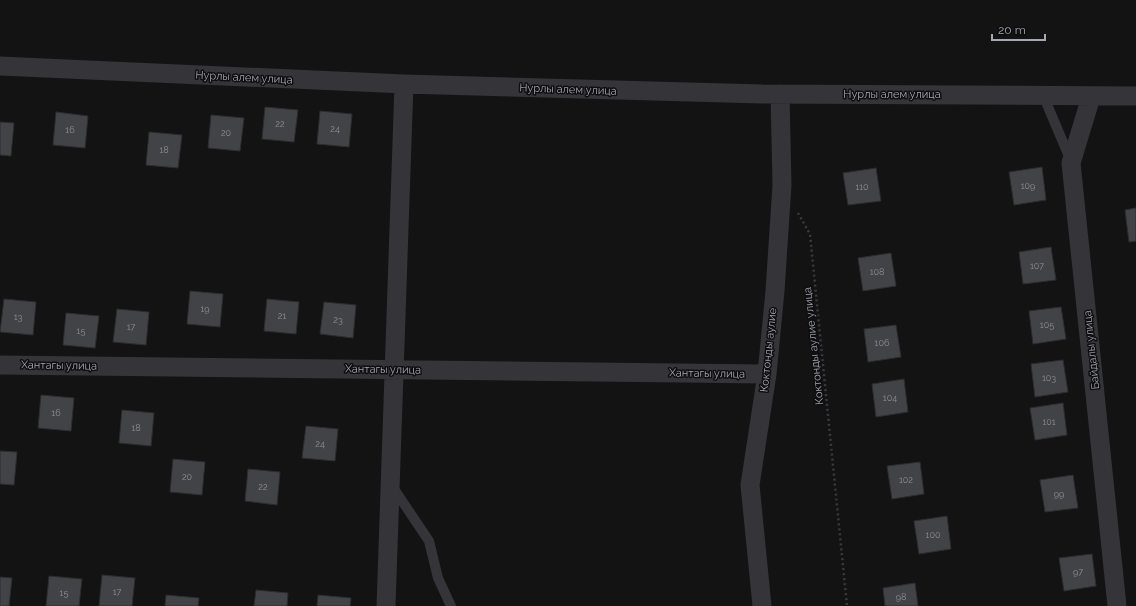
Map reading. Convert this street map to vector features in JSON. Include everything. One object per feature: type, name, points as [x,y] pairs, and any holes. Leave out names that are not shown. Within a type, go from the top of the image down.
[{"type":"street","name":"Нурлы алем улица","points":[[0,66],[404,84],[780,94],[1043,95],[1091,97],[1136,96]]},
{"type":"street","points":[[386,606],[404,84]]},
{"type":"street","name":"Коктонды аулие","points":[[762,606],[750,485],[767,374],[782,185],[780,94]]},
{"type":"street","name":"Байдалы улица","points":[[1091,97],[1071,163],[1117,606]]},
{"type":"street","name":"Хантагы улица","points":[[0,365],[767,374]]},
{"type":"lane","points":[[1043,95],[1071,163]]},
{"type":"lane","points":[[390,484],[429,541],[438,578],[452,606]]},
{"type":"path","name":"Коктонды аулие улица","points":[[796,210],[810,234],[847,606]]},
{"type":"building","points":[[265,107],[298,110],[294,142],[262,139]]},
{"type":"building","points":[[320,111],[352,114],[349,147],[317,144]]},
{"type":"building","points":[[56,112],[88,116],[85,148],[53,145]]},
{"type":"building","points":[[211,115],[244,118],[240,151],[208,148]]},
{"type":"building","points":[[0,122],[14,123],[11,156],[0,155]]},
{"type":"building","points":[[149,132],[182,135],[178,168],[146,165]]},
{"type":"building","points":[[1042,167],[1046,200],[1014,205],[1009,172]]},
{"type":"building","points":[[876,168],[881,201],[848,205],[843,173]]},
{"type":"building","points":[[1136,208],[1136,241],[1129,242],[1125,210]]},
{"type":"building","points":[[1051,247],[1056,280],[1023,284],[1019,252]]},
{"type":"building","points":[[891,253],[896,286],[863,291],[858,258]]},
{"type":"building","points":[[190,291],[223,294],[220,327],[187,324]]},
{"type":"building","points":[[4,299],[36,302],[33,335],[0,332]]},
{"type":"building","points":[[267,299],[299,302],[296,334],[264,331]]},
{"type":"building","points":[[324,302],[356,305],[353,338],[320,334]]},
{"type":"building","points":[[1061,307],[1066,339],[1033,344],[1029,311]]},
{"type":"building","points":[[117,309],[149,312],[146,345],[113,342]]},
{"type":"building","points":[[66,313],[99,316],[95,348],[63,345]]},
{"type":"building","points":[[896,325],[901,357],[868,362],[864,329]]},
{"type":"building","points":[[1063,360],[1068,392],[1035,397],[1031,364]]},
{"type":"building","points":[[904,379],[908,412],[876,417],[872,384]]},
{"type":"building","points":[[41,395],[74,398],[71,431],[38,428]]},
{"type":"building","points":[[1063,403],[1067,435],[1035,440],[1030,408]]},
{"type":"building","points":[[122,410],[154,413],[151,446],[119,443]]},
{"type":"building","points":[[306,426],[338,429],[335,461],[302,458]]},
{"type":"building","points":[[0,451],[17,452],[14,485],[0,484]]},
{"type":"building","points":[[173,459],[205,462],[202,495],[170,492]]},
{"type":"building","points":[[920,462],[924,494],[892,499],[887,466]]},
{"type":"building","points":[[248,469],[280,472],[277,505],[245,501]]},
{"type":"building","points":[[1073,475],[1078,508],[1045,512],[1040,480]]},
{"type":"building","points":[[947,516],[951,549],[919,554],[914,521]]},
{"type":"building","points":[[1092,554],[1096,586],[1064,591],[1059,558]]},
{"type":"building","points":[[102,575],[135,578],[132,606],[99,606]]},
{"type":"building","points":[[49,576],[82,579],[79,606],[46,606]]},
{"type":"building","points":[[0,577],[12,578],[9,606],[0,606]]},
{"type":"building","points":[[915,583],[918,606],[885,606],[883,588]]},
{"type":"building","points":[[256,590],[288,593],[287,606],[254,606]]},
{"type":"building","points":[[166,595],[199,598],[198,606],[165,606]]},
{"type":"building","points":[[318,595],[351,598],[350,606],[317,606]]}]
